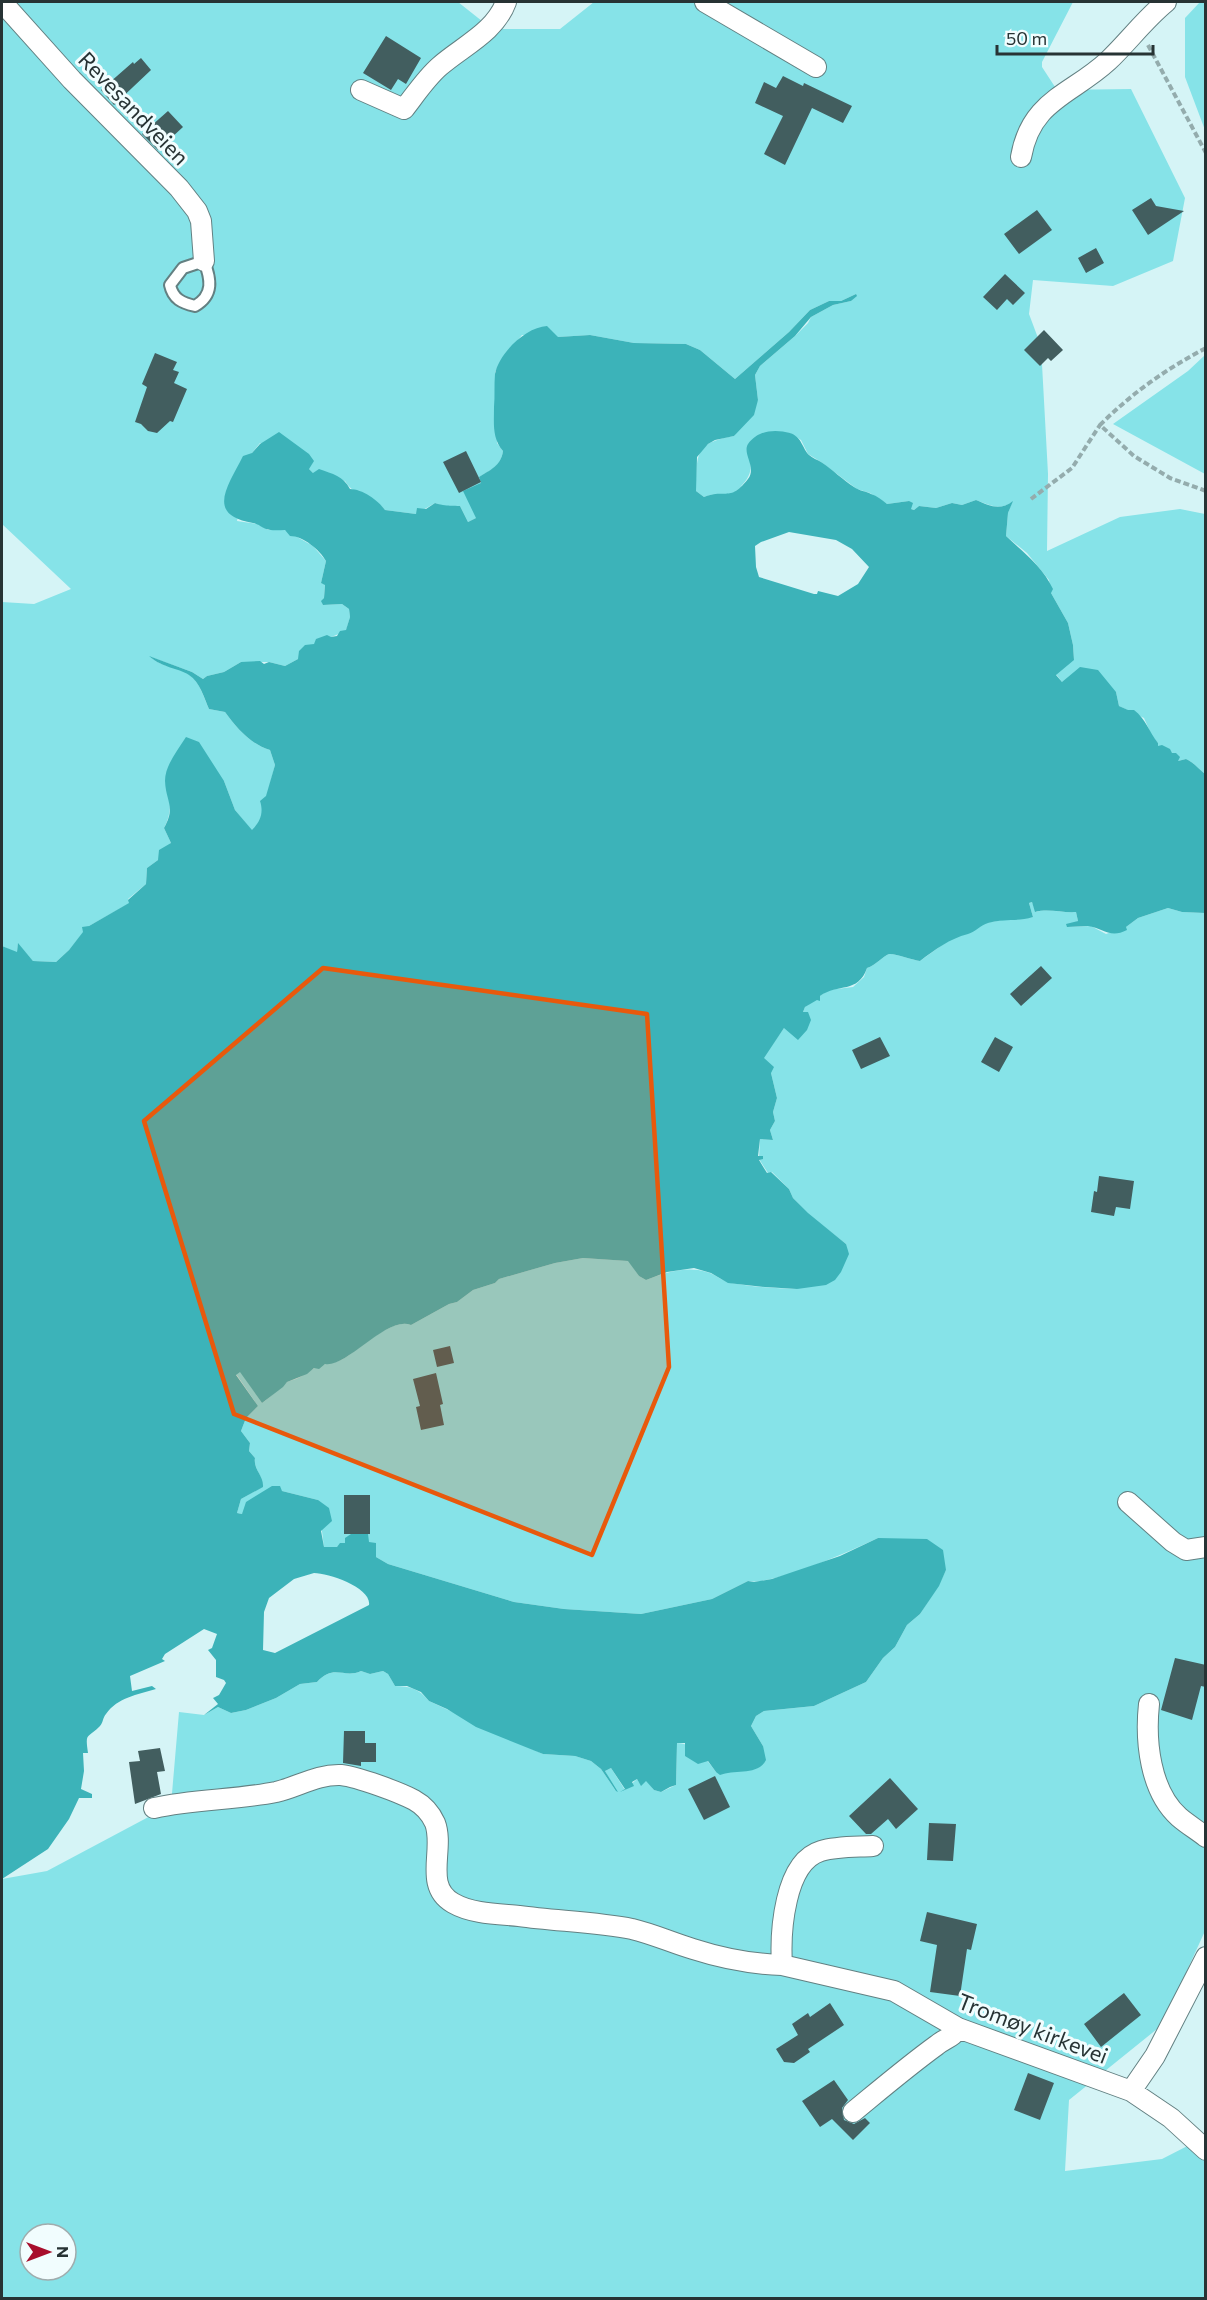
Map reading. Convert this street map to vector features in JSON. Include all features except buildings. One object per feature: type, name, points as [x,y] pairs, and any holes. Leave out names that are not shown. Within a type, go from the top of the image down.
[{"type":"street","name":"Revesandveien","points":[[2,2],[72,80],[197,210],[201,220],[204,261]]},
{"type":"street","points":[[361,90],[404,109],[438,67],[478,39],[502,12],[506,2]]},
{"type":"street","points":[[705,2],[816,67]]},
{"type":"street","points":[[1021,157],[1024,139],[1035,118],[1054,99],[1106,62],[1166,2]]},
{"type":"street","points":[[1128,1502],[1173,1542],[1186,1550],[1206,1547]]},
{"type":"street","points":[[1149,1704],[1146,1731],[1152,1768],[1166,1802],[1178,1816],[1206,1837]]},
{"type":"street","name":"Tromøy kirkevei","points":[[154,1808],[180,1802],[276,1792],[322,1776],[357,1778],[414,1800],[429,1812],[436,1824],[437,1881],[441,1893],[452,1903],[470,1910],[632,1929],[716,1955],[782,1965],[894,1991],[958,2028],[1131,2091],[1171,2118],[1206,2150]]},
{"type":"street","points":[[782,1965],[780,1938],[783,1911],[796,1877],[806,1860],[821,1851],[873,1846]]},
{"type":"street","points":[[1131,2091],[1155,2056],[1206,1957]]},
{"type":"street","points":[[853,2112],[909,2065],[955,2034],[958,2028]]},
{"type":"path","points":[[1140,28],[1206,153]]},
{"type":"path","points":[[1031,500],[1072,468],[1100,425],[1124,400],[1168,368],[1206,348]]},
{"type":"path","points":[[1100,425],[1134,456],[1170,478],[1206,491]]},
{"type":"highlighted area","points":[[323,968],[647,1014],[669,1367],[592,1555],[234,1414],[144,1121]]},
{"type":"shaded area","points":[[2,2],[458,2],[492,29],[560,29],[594,2],[1073,2],[1042,62],[1042,67],[1057,90],[1131,89],[1185,198],[1173,261],[1113,286],[1033,280],[1029,314],[1041,346],[1048,474],[1047,551],[1120,517],[1180,509],[1205,514],[1205,774],[1189,760],[1178,761],[1172,753],[1157,746],[1158,743],[1152,736],[1144,718],[1119,706],[1116,692],[1062,682],[1056,674],[1074,659],[1068,623],[1051,593],[1049,580],[1027,553],[1006,536],[1008,513],[1012,502],[999,507],[976,500],[962,505],[952,503],[936,508],[919,506],[914,510],[911,509],[909,501],[887,504],[870,493],[857,489],[808,454],[801,440],[790,433],[747,448],[750,471],[740,488],[734,492],[728,495],[704,497],[696,491],[700,452],[711,442],[734,436],[758,400],[755,375],[760,366],[795,336],[811,317],[833,305],[851,301],[856,294],[841,301],[829,301],[810,310],[789,332],[735,379],[700,350],[686,344],[634,343],[590,335],[558,337],[522,335],[495,372],[497,443],[503,451],[498,464],[479,477],[481,483],[476,518],[468,522],[460,506],[449,508],[435,503],[416,514],[385,510],[381,505],[354,490],[345,481],[313,473],[260,443],[252,453],[237,521],[258,524],[268,530],[285,530],[313,546],[326,561],[321,583],[325,584],[323,605],[342,604],[349,609],[350,617],[346,631],[314,644],[298,659],[285,666],[269,662],[241,662],[224,672],[203,679],[192,672],[151,657],[155,661],[190,675],[199,686],[209,709],[225,712],[250,740],[270,750],[275,765],[260,822],[252,831],[235,810],[224,781],[165,780],[170,804],[169,816],[164,828],[171,843],[158,860],[147,868],[146,884],[128,899],[130,903],[89,926],[56,962],[33,961],[18,944],[17,953],[2,946],[2,602],[34,604],[71,589],[2,524]]},
{"type":"shaded area","points":[[1200,2],[1206,2],[1205,130],[1185,77],[1185,18]]},
{"type":"shaded area","points":[[856,294],[857,296],[851,301],[833,305],[811,317],[795,336],[760,366],[755,375],[758,400],[754,415],[734,436],[715,440],[708,444],[697,457],[696,491],[704,497],[736,491],[750,474],[748,444],[762,433],[779,431],[794,435],[810,456],[856,488],[887,504],[909,501],[913,503],[911,509],[914,510],[919,506],[936,508],[952,503],[962,505],[976,500],[999,507],[1013,501],[1008,513],[1006,536],[1032,560],[1049,581],[1053,589],[1051,593],[1068,623],[1074,660],[1056,675],[1062,682],[1080,667],[1098,670],[1116,692],[1119,706],[1134,710],[1138,714],[1158,746],[1162,745],[1170,749],[1172,753],[1180,757],[1178,761],[1186,759],[1205,774],[1205,913],[1182,912],[1168,908],[1138,918],[1126,927],[1127,930],[1111,933],[1088,926],[1067,927],[1066,924],[1078,921],[1076,912],[1045,910],[1035,912],[1032,902],[1029,903],[1033,917],[985,924],[949,942],[920,961],[889,954],[867,968],[858,982],[820,996],[820,1001],[817,1000],[805,1007],[803,1012],[808,1012],[811,1020],[807,1030],[798,1040],[784,1028],[764,1058],[774,1067],[771,1073],[777,1098],[773,1112],[775,1121],[770,1130],[773,1140],[760,1139],[758,1156],[763,1156],[763,1159],[759,1160],[767,1173],[771,1172],[789,1189],[793,1198],[808,1213],[846,1244],[849,1254],[835,1280],[826,1285],[797,1289],[765,1287],[728,1283],[711,1273],[694,1268],[667,1272],[646,1280],[639,1276],[628,1261],[583,1258],[555,1263],[499,1279],[495,1283],[473,1290],[457,1302],[411,1325],[401,1324],[391,1327],[344,1358],[325,1364],[319,1369],[314,1368],[307,1374],[287,1382],[262,1403],[240,1372],[236,1375],[258,1406],[246,1418],[241,1431],[250,1443],[249,1451],[255,1458],[263,1487],[241,1499],[237,1513],[242,1514],[246,1502],[272,1486],[280,1486],[282,1491],[318,1500],[329,1508],[332,1521],[321,1531],[324,1547],[337,1547],[340,1543],[345,1543],[345,1538],[351,1534],[368,1534],[369,1542],[376,1543],[376,1557],[388,1564],[514,1602],[564,1609],[641,1614],[712,1599],[748,1581],[772,1579],[840,1556],[878,1538],[927,1539],[943,1550],[946,1570],[939,1586],[920,1614],[907,1625],[895,1647],[883,1658],[866,1682],[814,1706],[764,1711],[756,1716],[751,1726],[763,1746],[766,1760],[762,1765],[752,1770],[720,1775],[708,1761],[698,1764],[685,1756],[685,1743],[677,1743],[676,1785],[661,1792],[654,1790],[646,1781],[641,1786],[637,1779],[632,1782],[634,1786],[620,1792],[625,1789],[611,1768],[605,1771],[618,1792],[601,1769],[591,1761],[575,1756],[543,1754],[476,1727],[429,1701],[421,1692],[407,1686],[395,1686],[388,1674],[383,1671],[370,1674],[361,1671],[329,1673],[317,1682],[300,1684],[276,1698],[246,1710],[231,1713],[218,1707],[204,1715],[218,1704],[213,1698],[219,1695],[226,1683],[216,1677],[216,1660],[208,1650],[212,1648],[217,1634],[204,1629],[165,1654],[162,1659],[165,1661],[130,1676],[132,1691],[152,1686],[156,1689],[128,1697],[116,1704],[105,1715],[100,1726],[88,1736],[88,1753],[83,1753],[84,1771],[81,1789],[92,1794],[92,1798],[79,1798],[69,1819],[48,1849],[2,1879],[2,946],[17,952],[18,943],[33,961],[56,962],[83,932],[82,927],[89,926],[129,903],[128,900],[146,884],[147,868],[158,860],[159,850],[171,843],[164,828],[170,809],[165,781],[172,758],[186,737],[199,742],[224,781],[235,810],[252,830],[259,820],[262,809],[260,801],[266,796],[275,765],[270,750],[250,740],[225,712],[209,709],[193,678],[149,656],[192,672],[203,679],[224,672],[241,662],[260,661],[264,664],[269,662],[285,666],[298,659],[299,651],[305,645],[314,644],[316,639],[327,635],[337,636],[340,631],[346,630],[350,617],[349,609],[342,604],[323,605],[321,601],[324,598],[325,585],[321,583],[326,561],[311,544],[290,536],[285,530],[268,530],[257,524],[238,519],[229,513],[224,498],[231,478],[243,456],[252,453],[260,444],[279,432],[309,454],[314,461],[309,469],[313,473],[319,469],[337,476],[350,489],[369,496],[385,510],[416,514],[417,508],[426,509],[435,503],[460,506],[468,522],[476,518],[463,491],[481,483],[479,477],[497,464],[503,451],[495,436],[495,374],[502,358],[522,336],[539,327],[547,326],[558,337],[590,335],[634,343],[686,344],[700,350],[735,379],[789,332],[810,310],[829,301],[841,301]],"holes":[[[789,532],[836,540],[852,549],[869,567],[858,584],[838,596],[818,591],[814,594],[759,577],[755,546]],[[314,1573],[339,1579],[357,1587],[364,1593],[369,1605],[275,1653],[263,1650],[264,1612],[269,1598],[294,1579]]]},
{"type":"shaded area","points":[[1205,355],[1205,474],[1113,424],[1188,371]]},
{"type":"shaded area","points":[[1032,902],[1036,912],[1045,910],[1076,912],[1078,921],[1068,927],[1091,926],[1106,934],[1126,927],[1138,918],[1168,908],[1182,912],[1205,913],[1205,1931],[1162,2025],[1069,2100],[1065,2171],[1162,2159],[1205,2137],[1205,2298],[2,2298],[2,1879],[47,1871],[171,1805],[179,1712],[204,1715],[218,1707],[231,1713],[246,1710],[276,1698],[300,1684],[317,1682],[329,1673],[361,1671],[370,1674],[383,1671],[388,1674],[395,1686],[414,1689],[429,1701],[543,1754],[575,1756],[591,1761],[601,1769],[616,1791],[605,1771],[611,1768],[625,1790],[637,1779],[641,1785],[646,1780],[654,1790],[661,1792],[676,1785],[677,1743],[694,1749],[716,1772],[763,1746],[751,1726],[756,1716],[764,1711],[814,1706],[866,1682],[883,1658],[895,1647],[907,1625],[920,1614],[946,1570],[878,1538],[793,1573],[759,1581],[748,1581],[712,1599],[641,1614],[564,1609],[514,1602],[388,1564],[376,1557],[376,1543],[345,1543],[337,1547],[324,1547],[318,1500],[273,1487],[242,1514],[237,1513],[241,1499],[262,1487],[262,1483],[255,1458],[249,1451],[250,1443],[241,1431],[246,1418],[258,1406],[236,1374],[240,1371],[262,1403],[287,1382],[299,1378],[316,1367],[340,1361],[385,1330],[403,1324],[411,1325],[457,1302],[473,1290],[495,1283],[499,1279],[555,1263],[583,1258],[629,1261],[639,1276],[646,1280],[670,1272],[694,1270],[710,1273],[731,1283],[797,1289],[846,1244],[808,1214],[793,1198],[789,1189],[772,1172],[768,1173],[759,1159],[760,1139],[773,1140],[770,1130],[775,1121],[773,1112],[777,1098],[771,1073],[763,1058],[784,1028],[803,1012],[805,1007],[828,990],[853,987],[864,977],[867,968],[886,955],[920,961],[949,940],[960,934],[969,933],[985,923],[1033,917],[1029,903]]}]
